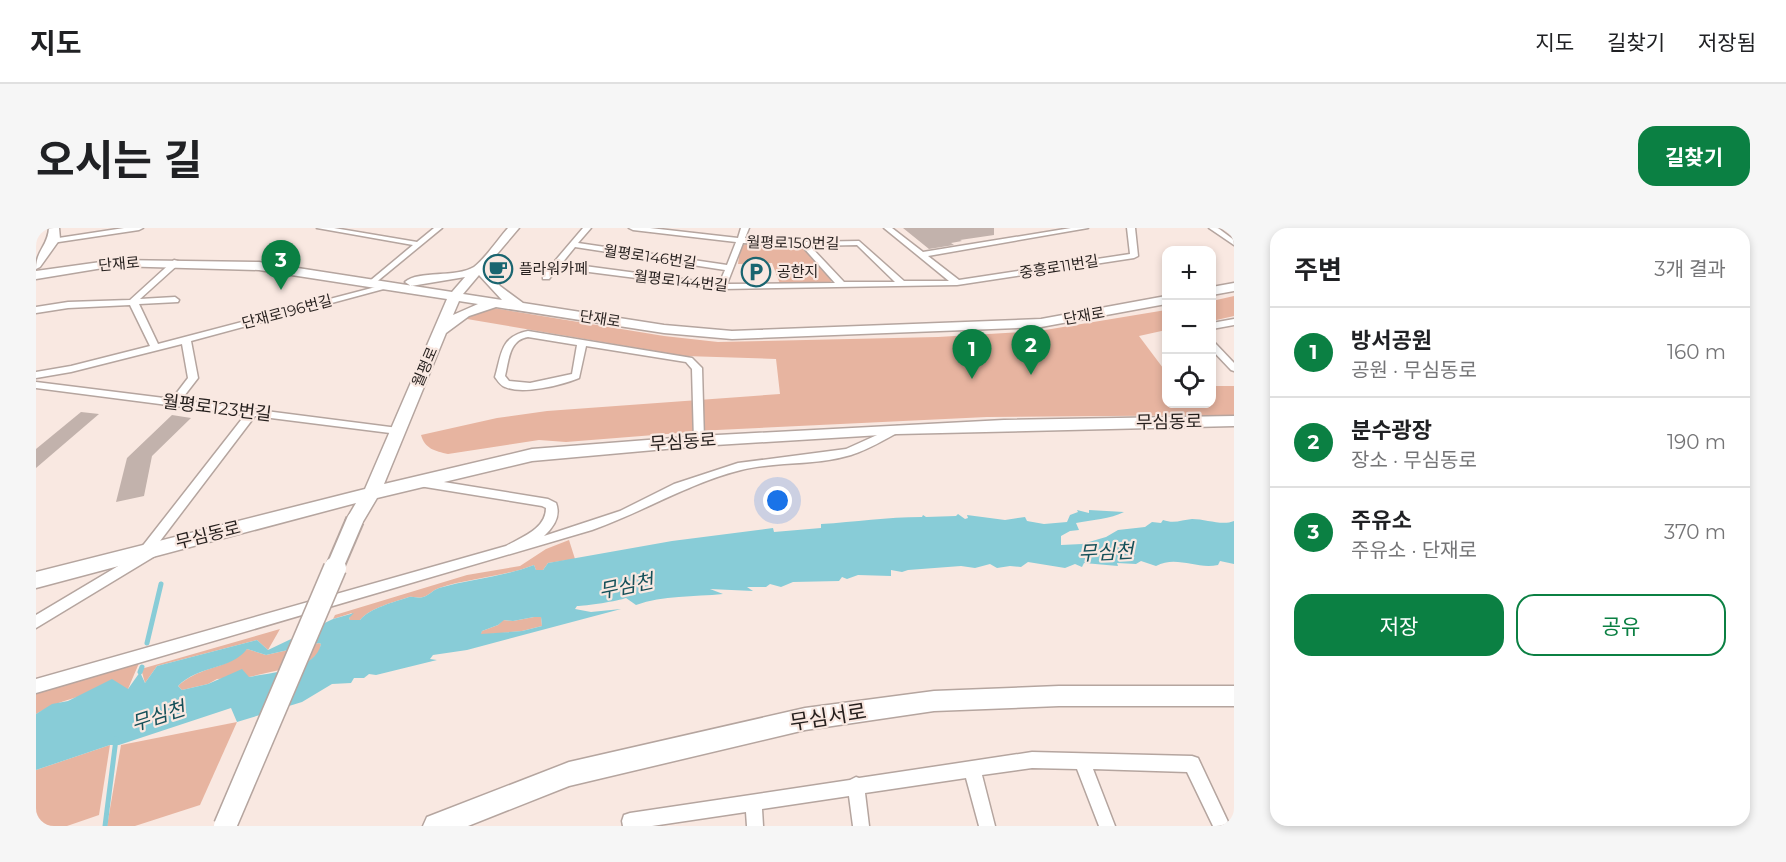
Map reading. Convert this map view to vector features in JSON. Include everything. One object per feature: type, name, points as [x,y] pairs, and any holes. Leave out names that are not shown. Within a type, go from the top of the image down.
[{"type":"street","points":[[36,265],[53,236],[77,228]]},
{"type":"street","points":[[53,236],[135,228]]},
{"type":"street","points":[[321,228],[419,244]]},
{"type":"street","points":[[381,284],[419,244],[438,228]]},
{"type":"street","name":"월평로","points":[[225,826],[355,520],[371,494],[455,296],[514,228]]},
{"type":"street","points":[[546,277],[587,228]]},
{"type":"street","name":"월평로150번길","points":[[633,228],[740,242],[806,246],[859,243],[902,284]]},
{"type":"street","points":[[723,287],[728,268],[745,228]]},
{"type":"street","points":[[888,228],[957,284]]},
{"type":"street","name":"중흥로11번길","points":[[922,255],[1083,228]]},
{"type":"street","name":"중흥로11번길","points":[[957,284],[1134,256],[1131,228]]},
{"type":"street","points":[[1213,228],[1234,243]]},
{"type":"street","name":"월평로146번길","points":[[573,245],[728,268]]},
{"type":"street","points":[[806,246],[842,285]]},
{"type":"street","points":[[133,301],[177,262]]},
{"type":"street","name":"단재로","points":[[36,275],[115,263],[177,262],[259,266],[523,308],[700,333],[778,334],[943,329],[1041,323],[1162,301]]},
{"type":"street","name":"월평로144번길","points":[[556,265],[723,287],[957,284]]},
{"type":"street","points":[[381,284],[417,282],[479,268],[506,298],[523,308]]},
{"type":"street","name":"단재로196번길","points":[[36,375],[71,369],[186,340],[381,284]]},
{"type":"street","points":[[1216,290],[1234,287]]},
{"type":"street","points":[[36,310],[68,305],[175,300]]},
{"type":"street","points":[[133,301],[155,348]]},
{"type":"street","points":[[440,331],[464,312],[479,306],[504,304]]},
{"type":"street","points":[[1216,325],[1234,322]]},
{"type":"street","points":[[582,343],[576,376],[566,381],[514,386],[505,384],[500,376],[510,342],[518,336],[528,334],[688,360],[697,368],[699,441]]},
{"type":"street","points":[[174,403],[193,378],[186,340]]},
{"type":"street","points":[[1216,349],[1234,368]]},
{"type":"street","name":"월평로123번길","points":[[36,385],[398,431]]},
{"type":"street","name":"무심동로","points":[[145,550],[252,413]]},
{"type":"street","name":"무심동로","points":[[36,580],[145,550],[532,455],[699,441],[897,429],[1234,421]]},
{"type":"street","points":[[36,686],[578,531],[624,514],[678,487],[732,470],[849,452],[897,429]]},
{"type":"street","points":[[416,482],[544,502],[552,506],[553,515],[543,530],[510,550]]},
{"type":"street","points":[[36,622],[162,546]]},
{"type":"street","name":"무심서로","points":[[436,826],[569,774],[805,719],[934,701],[1059,696],[1234,696]]},
{"type":"street","points":[[631,824],[856,785],[1032,760],[1191,764],[1222,826]]},
{"type":"street","points":[[1082,761],[1107,826]]},
{"type":"street","points":[[972,769],[987,826]]},
{"type":"street","points":[[856,785],[861,826]]},
{"type":"street","points":[[753,802],[754,826]]},
{"type":"shaded area","points":[[743,245],[805,249],[833,280],[829,283],[780,284],[772,263],[738,264],[740,250]]},
{"type":"shaded area","points":[[1234,296],[1234,316],[1216,320],[1216,300]]},
{"type":"shaded area","points":[[487,307],[664,336],[718,342],[938,337],[1039,331],[1162,311],[1162,331],[1139,336],[1162,367],[1162,408],[1216,408],[1216,386],[1234,386],[1234,415],[987,417],[717,430],[566,442],[539,440],[448,454],[428,446],[421,435],[497,418],[547,411],[780,394],[776,359],[685,356],[461,318]]},
{"type":"shaded area","points":[[569,540],[575,559],[548,563],[543,570],[536,570],[534,565],[451,585],[437,589],[421,598],[409,597],[383,606],[360,620],[350,620],[352,613],[333,619],[335,615],[467,575],[520,566],[546,549]]},
{"type":"shaded area","points":[[541,617],[542,626],[522,631],[480,635],[482,631],[498,625],[503,620],[513,621]]},
{"type":"shaded area","points":[[280,629],[268,650],[257,640],[157,666],[145,683],[141,669]]},
{"type":"shaded area","points":[[321,644],[319,653],[306,664],[249,677],[217,679],[208,684],[182,690],[178,686],[196,674],[229,662],[247,649],[266,655]]},
{"type":"shaded area","points":[[142,656],[128,689],[80,696],[58,703],[36,714],[36,687]]},
{"type":"shaded area","points":[[237,722],[200,805],[135,826],[107,826],[121,745]]},
{"type":"shaded area","points":[[110,745],[99,815],[67,826],[36,826],[36,770]]},
{"type":"water","name":"무심천","points":[[1077,510],[1089,513],[1089,510],[1124,512],[1107,518],[1076,523],[1079,530],[1070,531],[1061,536],[1061,545],[1082,544],[1106,537],[1118,530],[1145,527],[1152,522],[1161,523],[1163,520],[1174,522],[1192,519],[1224,523],[1234,521],[1234,564],[1220,561],[1218,565],[1202,566],[1172,562],[1156,566],[1141,561],[1136,564],[1117,563],[1118,566],[1084,563],[1082,567],[1075,564],[1065,568],[1028,562],[1021,567],[997,568],[990,564],[975,568],[961,566],[902,572],[891,570],[891,576],[858,575],[847,579],[842,577],[839,581],[793,582],[781,587],[770,584],[766,587],[747,587],[753,591],[710,589],[723,594],[668,598],[636,605],[626,598],[577,606],[575,609],[591,612],[621,609],[467,650],[433,655],[430,659],[437,660],[376,675],[369,674],[364,678],[354,678],[351,683],[332,684],[302,702],[237,722],[231,708],[36,770],[36,714],[52,704],[68,701],[112,679],[128,689],[140,672],[145,683],[157,666],[257,640],[268,650],[333,619],[354,613],[349,618],[350,620],[360,620],[383,606],[409,597],[421,598],[437,589],[451,585],[534,565],[536,570],[543,570],[548,563],[672,541],[773,528],[774,532],[821,528],[821,524],[922,517],[923,515],[926,517],[956,516],[958,514],[965,519],[968,518],[967,515],[1005,520],[1025,517],[1027,521],[1044,524],[1067,522],[1070,515],[1078,512]],"holes":[[[541,617],[542,626],[522,631],[481,634],[482,631],[504,620],[513,621]],[[321,644],[317,653],[310,660],[291,669],[249,677],[242,669],[208,684],[182,690],[178,686],[195,674],[232,661],[247,649],[266,655]]]},
{"type":"building","points":[[903,228],[994,228],[994,235],[960,240],[962,241],[951,243],[954,245],[929,249]]},
{"type":"building","points":[[81,412],[99,414],[36,468],[36,449]]},
{"type":"building","points":[[172,415],[191,418],[152,456],[144,496],[116,502],[127,458]]},
{"type":"waterway","points":[[147,643],[161,584]]},
{"type":"waterway","points":[[140,672],[142,667]]},
{"type":"waterway","points":[[105,826],[116,739]]},
{"type":"place","name":"플라워카페","points":[[498,269]]},
{"type":"place","name":"공한지","points":[[756,272]]},
{"type":"place","name":"주유소","points":[[281,290]]},
{"type":"place","name":"분수광장","points":[[1031,375]]},
{"type":"place","name":"방서공원","points":[[972,379]]}]
